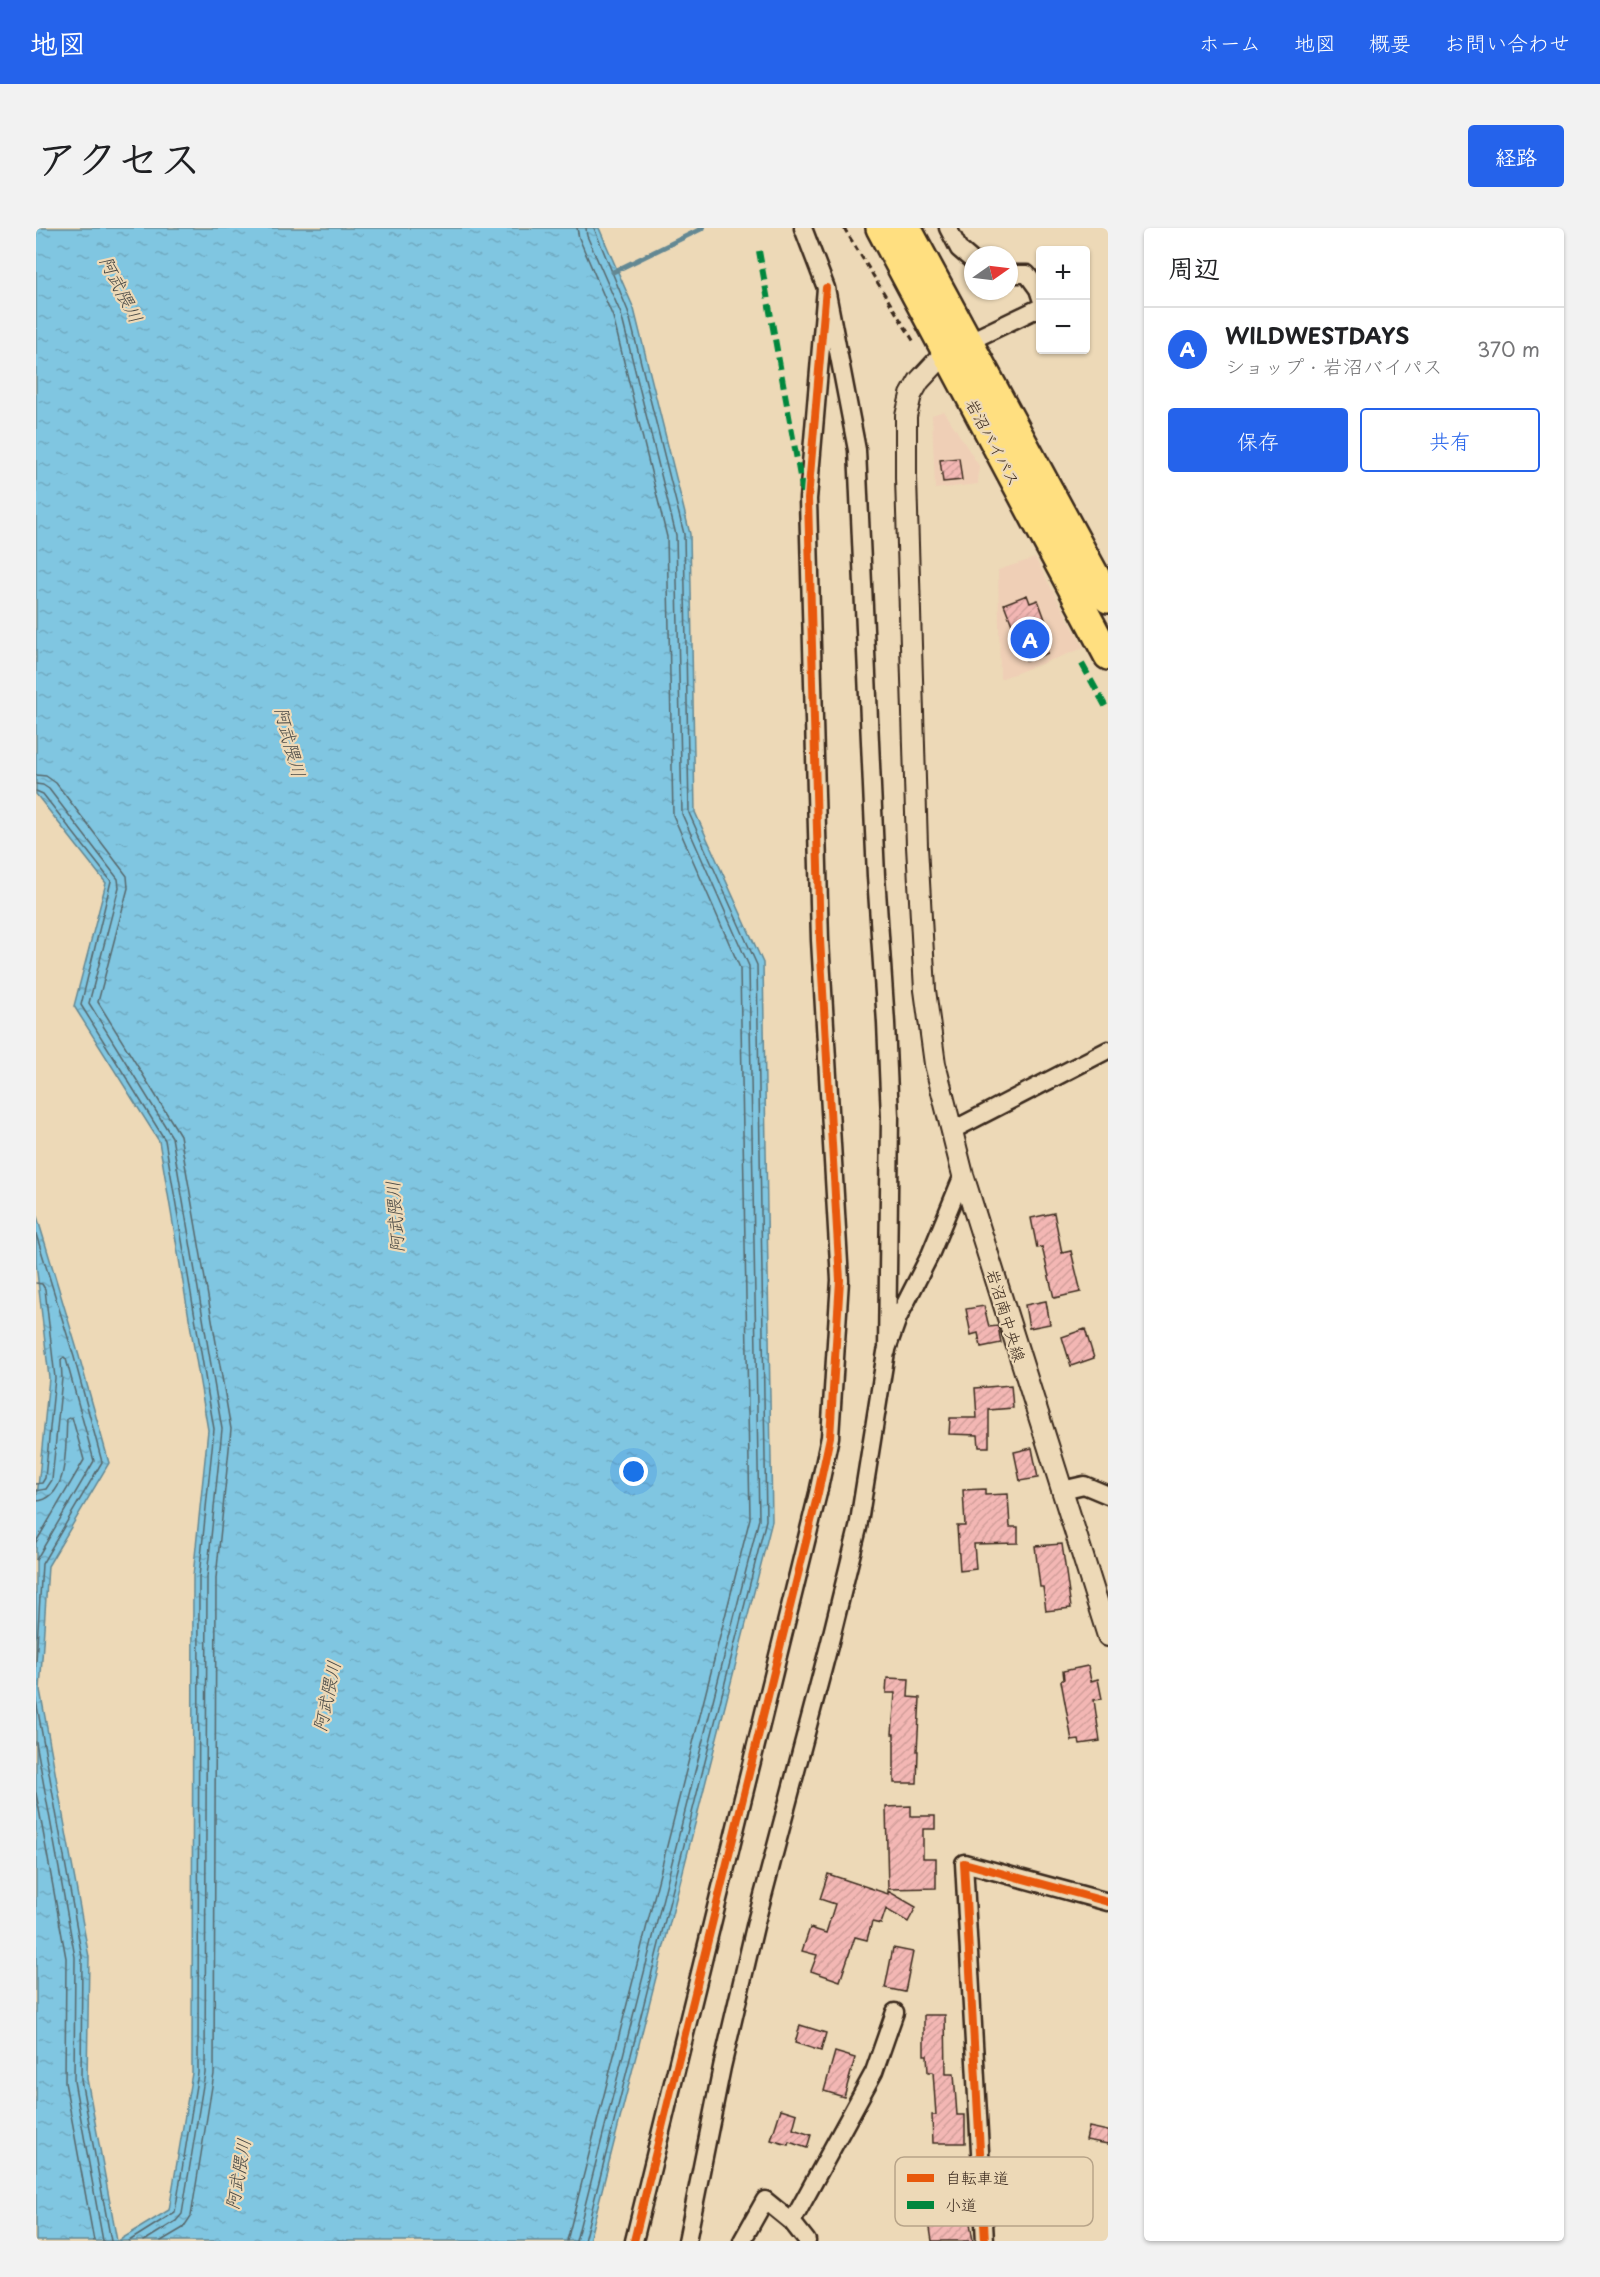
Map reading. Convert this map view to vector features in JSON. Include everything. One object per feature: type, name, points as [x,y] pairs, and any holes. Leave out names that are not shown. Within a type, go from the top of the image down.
[{"type":"highway","name":"岩沼バイパス","points":[[880,228],[946,345],[1108,656]]},
{"type":"highway","name":"岩沼バイパス","points":[[908,228],[946,345],[1108,599]]},
{"type":"street","points":[[687,2241],[722,2067],[756,1922],[858,1528],[887,1351],[890,1117],[876,876],[857,450],[826,288],[803,228]]},
{"type":"street","points":[[948,228],[959,249],[964,253]]},
{"type":"street","points":[[1018,274],[1027,274],[1036,286]]},
{"type":"street","points":[[634,2241],[830,1437],[840,1280],[820,939],[808,499],[826,288]]},
{"type":"street","points":[[946,345],[1036,310]]},
{"type":"street","name":"岩沼南中央線","points":[[946,345],[911,394],[906,416],[905,436],[917,846],[925,990],[935,1064],[963,1175],[1108,1636]]},
{"type":"street","points":[[951,1131],[1108,1050]]},
{"type":"street","points":[[887,1351],[898,1318],[930,1255],[963,1175]]},
{"type":"street","points":[[1062,1490],[1084,1485],[1108,1495]]},
{"type":"street","points":[[980,2157],[964,1863],[1108,1902]]},
{"type":"street","points":[[792,2222],[874,2072],[895,2012]]},
{"type":"street","points":[[742,2241],[765,2200],[792,2222],[807,2241]]},
{"type":"street","points":[[681,2241],[691,2213]]},
{"type":"street","points":[[984,2226],[985,2241]]},
{"type":"path","points":[[844,228],[916,344],[946,345]]},
{"type":"shaded area","points":[[944,411],[979,466],[978,484],[935,489],[932,415]]},
{"type":"shaded area","points":[[1035,558],[1084,648],[1000,679],[998,570]]},
{"type":"water","name":"阿武隈川","points":[[36,228],[599,228],[634,309],[690,534],[695,812],[763,963],[772,1521],[589,2241],[118,2241],[169,2210],[192,2073],[193,1576],[208,1430],[159,1141],[74,1006],[106,883],[36,794]]},
{"type":"water","points":[[36,1213],[109,1463],[48,1566],[40,1690],[89,1957],[87,2079],[117,2241],[36,2241],[36,1507],[49,1378],[36,1263]]},
{"type":"building","points":[[959,458],[962,480],[943,482],[940,460]]},
{"type":"building","points":[[1027,595],[1030,603],[1038,600],[1046,622],[1038,625],[1048,653],[1026,661],[1004,604]]},
{"type":"building","points":[[1054,1213],[1062,1253],[1071,1251],[1081,1292],[1054,1298],[1042,1247],[1037,1248],[1031,1218]]},
{"type":"building","points":[[1046,1301],[1050,1324],[1029,1328],[1025,1305]]},
{"type":"building","points":[[984,1306],[989,1327],[998,1326],[1001,1343],[981,1347],[978,1333],[971,1335],[966,1309]]},
{"type":"building","points":[[1085,1329],[1094,1358],[1071,1366],[1062,1337]]},
{"type":"building","points":[[1011,1385],[1013,1408],[989,1410],[989,1447],[979,1447],[978,1435],[949,1434],[950,1418],[977,1418],[975,1388]]},
{"type":"building","points":[[1032,1448],[1038,1478],[1020,1481],[1014,1452]]},
{"type":"building","points":[[985,1489],[985,1495],[1008,1494],[1010,1527],[1018,1527],[1018,1543],[974,1544],[976,1569],[960,1571],[957,1526],[965,1526],[963,1490]]},
{"type":"building","points":[[1062,1544],[1071,1608],[1046,1611],[1043,1587],[1040,1587],[1035,1546]]},
{"type":"building","points":[[1088,1666],[1091,1681],[1098,1679],[1102,1699],[1094,1700],[1100,1741],[1080,1744],[1079,1740],[1072,1741],[1061,1681],[1064,1679],[1063,1671]]},
{"type":"building","points":[[887,1678],[909,1679],[908,1697],[920,1698],[917,1783],[894,1783],[894,1734],[892,1734],[895,1693],[886,1693]]},
{"type":"building","points":[[911,1806],[911,1816],[935,1816],[935,1829],[923,1829],[923,1858],[936,1858],[936,1888],[888,1889],[886,1807]]},
{"type":"building","points":[[828,1874],[888,1894],[888,1891],[916,1907],[908,1922],[886,1909],[881,1924],[872,1922],[867,1940],[855,1937],[840,1981],[811,1971],[817,1955],[802,1951],[810,1928],[826,1933],[835,1904],[820,1899]]},
{"type":"building","points":[[893,1948],[913,1952],[905,1992],[885,1988]]},
{"type":"building","points":[[924,2015],[945,2015],[946,2074],[954,2074],[957,2115],[965,2115],[965,2143],[933,2143],[932,2115],[936,2115],[933,2072],[928,2072],[927,2055],[924,2055]]},
{"type":"building","points":[[800,2025],[826,2033],[821,2051],[795,2043]]},
{"type":"building","points":[[835,2052],[855,2058],[844,2097],[824,2091]]},
{"type":"building","points":[[781,2109],[797,2114],[793,2129],[811,2135],[807,2148],[789,2142],[788,2145],[771,2140]]},
{"type":"building","points":[[1089,2127],[1108,2131],[1108,2144],[1086,2140]]},
{"type":"building","points":[[930,2226],[970,2226],[973,2241],[932,2241]]},
{"type":"waterway","points":[[613,272],[703,228]]},
{"type":"marked path","points":[[759,251],[803,493]]},
{"type":"marked path","points":[[1082,664],[1108,711]]},
{"type":"cycle path","points":[[634,2241],[830,1437],[840,1280],[820,940],[808,499],[826,288]]},
{"type":"cycle path","points":[[980,2157],[964,1863],[1108,1902]]},
{"type":"cycle path","points":[[984,2226],[985,2241]]},
{"type":"place","name":"WILDWESTDAYS","points":[[1030,639]]}]
